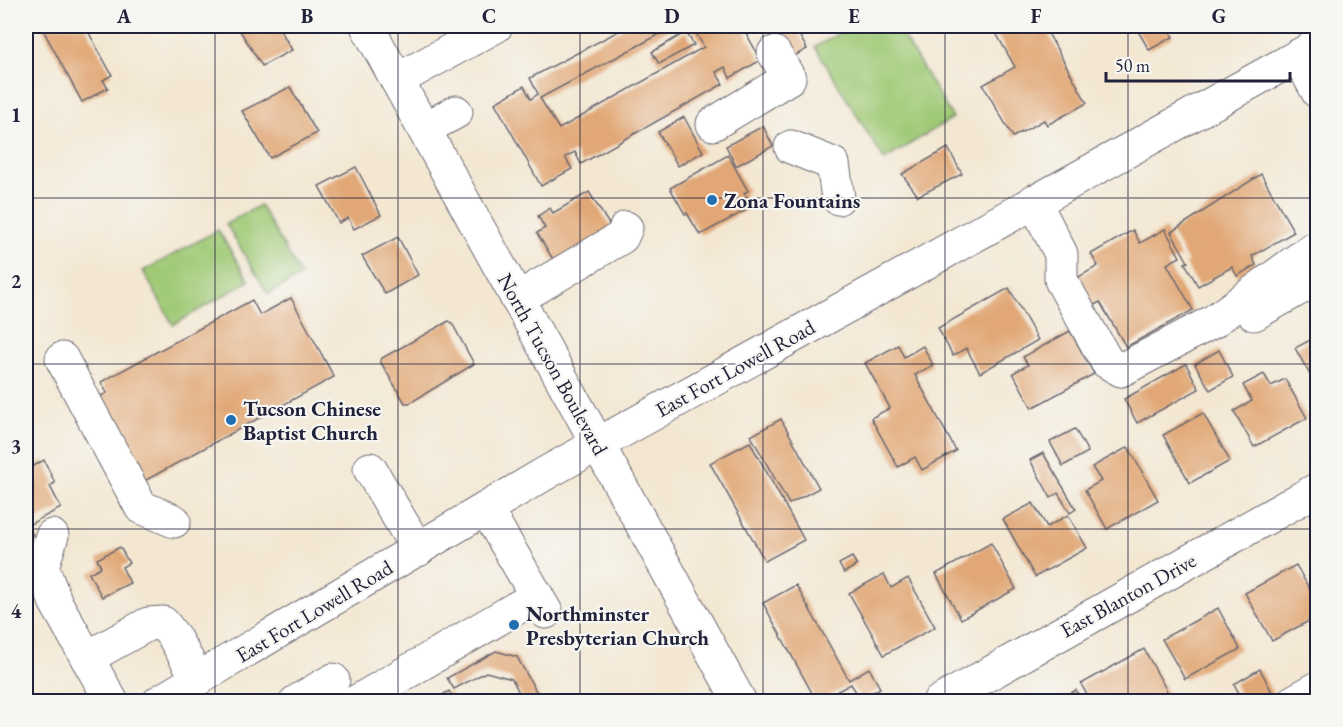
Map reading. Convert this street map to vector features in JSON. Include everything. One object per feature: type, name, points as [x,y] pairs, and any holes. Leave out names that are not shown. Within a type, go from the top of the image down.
[{"type":"main road","name":"North Tucson Boulevard","points":[[367,26],[740,702]]},
{"type":"main road","points":[[397,80],[496,26]]},
{"type":"main road","points":[[1307,51],[1317,92]]},
{"type":"main road","name":"East Fort Lowell Road","points":[[159,702],[546,472],[1307,51]]},
{"type":"main road","points":[[713,124],[789,78],[774,53]]},
{"type":"main road","points":[[424,129],[456,112]]},
{"type":"main road","points":[[791,147],[833,164],[838,198]]},
{"type":"main road","points":[[1034,201],[1061,254],[1061,280],[1107,362],[1121,370],[1214,321],[1314,264]]},
{"type":"main road","points":[[518,298],[622,237],[626,228]]},
{"type":"main road","points":[[1131,382],[1314,264]]},
{"type":"main road","points":[[62,359],[141,507],[174,520]]},
{"type":"main road","points":[[370,469],[418,550]]},
{"type":"main road","name":"East Blanton Drive","points":[[939,702],[1317,489]]},
{"type":"main road","points":[[296,702],[345,691],[542,604],[486,509]]},
{"type":"main road","points":[[52,536],[42,567],[56,603],[112,702]]},
{"type":"main road","points":[[87,658],[147,624],[163,623],[174,637],[198,679]]},
{"type":"main road","points":[[1293,702],[1317,688]]},
{"type":"green space","points":[[851,26],[897,26],[953,118],[884,160],[815,47]]},
{"type":"green space","points":[[260,205],[301,276],[268,294],[226,224]]},
{"type":"green space","points":[[218,230],[249,281],[173,325],[143,271]]},
{"type":"building","points":[[41,26],[85,26],[112,75],[103,80],[108,88],[82,102]]},
{"type":"building","points":[[237,26],[278,26],[292,50],[262,66]]},
{"type":"building","points":[[628,26],[675,26],[540,98],[559,129],[704,47],[692,26],[742,26],[761,60],[730,78],[725,67],[716,72],[723,84],[581,164],[575,152],[565,157],[572,169],[541,186],[495,103],[524,86],[531,99],[538,94],[530,78]]},
{"type":"building","points":[[773,26],[794,26],[807,49],[791,58]]},
{"type":"building","points":[[992,26],[1044,26],[1087,103],[1047,125],[1044,120],[1013,137],[983,85],[1015,67]]},
{"type":"building","points":[[1135,26],[1167,26],[1173,37],[1149,50]]},
{"type":"building","points":[[686,32],[694,45],[659,64],[652,52]]},
{"type":"building","points":[[290,87],[317,133],[270,158],[242,111]]},
{"type":"building","points":[[684,117],[703,152],[678,166],[658,132]]},
{"type":"building","points":[[763,126],[773,146],[736,166],[726,146]]},
{"type":"building","points":[[948,148],[962,174],[918,196],[902,174]]},
{"type":"building","name":"Zona Fountains","points":[[728,155],[748,191],[744,193],[752,207],[700,235],[670,188]]},
{"type":"building","points":[[356,167],[381,215],[354,229],[348,218],[339,223],[319,186]]},
{"type":"building","points":[[1261,174],[1294,232],[1252,256],[1256,265],[1237,276],[1232,267],[1198,286],[1171,232]]},
{"type":"building","points":[[589,192],[612,229],[557,266],[537,233],[545,228],[538,216],[550,208],[553,213]]},
{"type":"building","points":[[1165,229],[1180,257],[1167,264],[1193,310],[1126,347],[1100,302],[1087,309],[1075,279],[1098,266],[1091,254],[1133,230],[1140,243]]},
{"type":"building","points":[[398,237],[418,275],[385,294],[362,256]]},
{"type":"building","points":[[1009,288],[1038,340],[980,373],[966,348],[953,356],[938,328]]},
{"type":"building","points":[[291,298],[334,377],[139,484],[93,400],[107,393],[101,382],[252,300],[260,315]]},
{"type":"building","points":[[449,321],[474,364],[410,403],[405,403],[380,361]]},
{"type":"building","points":[[1070,331],[1094,374],[1032,408],[1013,373],[1028,365],[1023,357]]},
{"type":"building","points":[[1318,336],[1318,389],[1295,348]]},
{"type":"building","points":[[898,345],[904,357],[923,346],[933,365],[915,375],[956,451],[922,470],[915,457],[898,467],[871,418],[890,408],[865,363]]},
{"type":"building","points":[[1219,350],[1233,377],[1210,390],[1195,364]]},
{"type":"building","points":[[1186,364],[1199,389],[1137,423],[1124,399]]},
{"type":"building","points":[[1264,374],[1271,386],[1285,379],[1307,418],[1254,447],[1234,411],[1252,401],[1243,385]]},
{"type":"building","points":[[1203,413],[1230,461],[1190,483],[1163,435]]},
{"type":"building","points":[[781,419],[819,488],[789,504],[751,436]]},
{"type":"building","points":[[1075,429],[1088,452],[1063,466],[1050,442]]},
{"type":"building","points":[[750,442],[804,540],[765,561],[710,463]]},
{"type":"building","points":[[1128,447],[1158,500],[1107,529],[1085,490],[1101,481],[1092,467]]},
{"type":"building","points":[[1043,453],[1076,509],[1070,513],[1058,493],[1051,498],[1030,460]]},
{"type":"building","points":[[44,460],[55,483],[50,486],[61,508],[28,525],[33,535],[26,539],[26,470]]},
{"type":"building","points":[[1033,503],[1047,527],[1068,515],[1087,548],[1035,577],[1003,519]]},
{"type":"building","points":[[991,543],[1016,589],[961,619],[936,574]]},
{"type":"building","points":[[120,547],[129,563],[122,567],[130,583],[102,597],[89,573],[101,567],[97,559]]},
{"type":"building","points":[[1318,551],[1318,571],[1309,555]]},
{"type":"building","points":[[852,557],[857,565],[844,573],[839,564]]},
{"type":"building","points":[[1296,565],[1318,604],[1318,616],[1272,641],[1245,593]]},
{"type":"building","points":[[884,574],[891,588],[908,578],[935,627],[884,655],[849,593]]},
{"type":"building","points":[[796,585],[849,680],[869,668],[880,688],[861,700],[851,684],[817,702],[763,603]]},
{"type":"building","points":[[1218,608],[1240,649],[1185,679],[1162,639]]},
{"type":"building","points":[[1144,649],[1173,702],[1091,702],[1081,684]]},
{"type":"building","points":[[496,651],[517,657],[542,702],[524,702],[512,679],[486,672],[454,689],[447,678]]},
{"type":"building","points":[[1260,669],[1273,694],[1259,702],[1244,702],[1234,684]]},
{"type":"building","points":[[1076,690],[1082,702],[1055,702]]},
{"type":"building","points":[[449,691],[455,702],[431,702]]},
{"type":"place","name":"Zona Fountains","points":[[712,200]]},
{"type":"place","name":"Tucson Chinese Baptist Church","points":[[231,420]]},
{"type":"place","name":"Northminster Presbyterian Church","points":[[514,625]]}]
